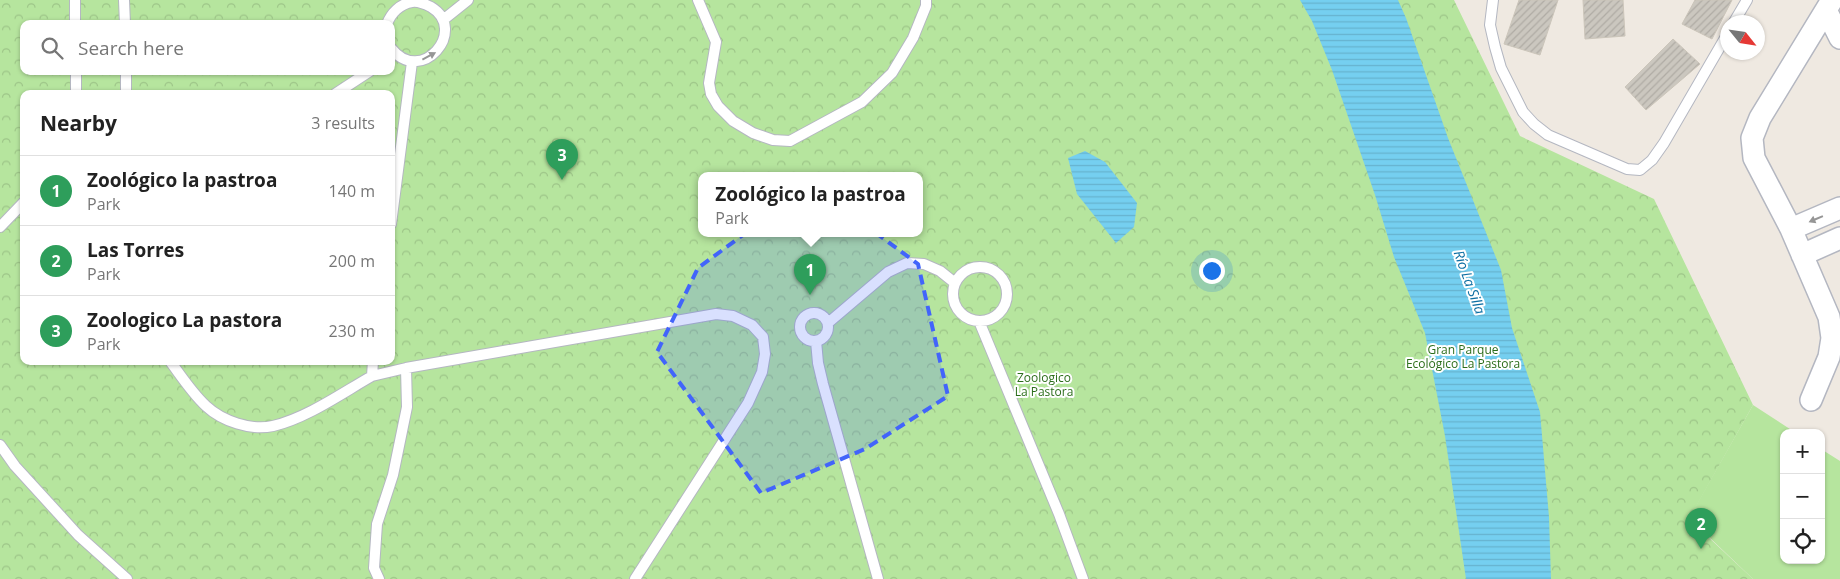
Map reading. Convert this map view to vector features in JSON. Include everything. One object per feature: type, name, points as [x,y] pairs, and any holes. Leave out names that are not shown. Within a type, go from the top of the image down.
[{"type":"street","points":[[1829,5],[1840,38]]},
{"type":"street","points":[[1811,400],[1829,356],[1832,338],[1829,317],[1791,229],[1754,158],[1752,138],[1760,118],[1829,5]]},
{"type":"street","points":[[1791,229],[1840,208]]},
{"type":"street","points":[[1802,255],[1840,238]]},
{"type":"lane","points":[[75,0],[75,20]]},
{"type":"lane","points":[[124,0],[124,20]]},
{"type":"lane","points":[[443,20],[468,0]]},
{"type":"lane","points":[[698,0],[716,42],[709,84],[711,94],[718,106],[753,133],[773,140],[790,141],[862,102],[892,73],[913,38],[926,6],[926,0]]},
{"type":"lane","points":[[1493,0],[1490,25],[1495,47],[1501,68],[1523,112],[1548,135],[1627,169],[1640,170],[1652,160],[1664,144],[1720,47]]},
{"type":"lane","points":[[1738,15],[1746,0]]},
{"type":"lane","points":[[389,20],[400,3],[414,2],[425,4],[436,10],[443,20],[445,32],[442,44],[435,54],[424,60],[412,62],[395,54]]},
{"type":"lane","points":[[395,193],[412,62]]},
{"type":"lane","points":[[76,75],[76,90]]},
{"type":"lane","points":[[126,75],[126,90]]},
{"type":"lane","points":[[341,90],[364,75]]},
{"type":"lane","points":[[0,227],[20,206]]},
{"type":"lane","points":[[828,324],[822,315],[812,313],[803,319],[800,329],[806,338],[816,341],[826,335],[828,324],[888,272],[907,263],[924,264],[940,271],[956,283]]},
{"type":"lane","points":[[981,267],[991,270],[1005,284],[1006,295],[1004,305],[998,314],[989,319],[979,321],[968,318],[957,308],[953,293],[956,283],[961,274],[970,268],[981,267]]},
{"type":"lane","points":[[173,365],[207,407],[229,421],[256,427],[273,426],[317,407],[372,376],[406,368],[716,314],[733,316],[752,325],[763,337],[765,354],[762,372],[748,403],[635,579]]},
{"type":"lane","points":[[979,321],[1059,514],[1083,579]]},
{"type":"lane","points":[[816,341],[818,363],[823,384],[878,579]]},
{"type":"lane","points":[[372,376],[373,365]]},
{"type":"lane","points":[[379,579],[374,568],[377,524],[393,476],[407,407],[406,368]]},
{"type":"lane","points":[[0,445],[15,466],[78,535],[128,579]]},
{"type":"highlighted area","points":[[811,185],[918,264],[948,396],[865,449],[761,493],[657,352],[698,268]]},
{"type":"green space","name":"Zoologico La Pastora","points":[[0,0],[1454,0],[1520,136],[1654,199],[1753,405],[1689,519],[1753,579],[0,579]]},
{"type":"green space","points":[[1753,405],[1790,429],[1780,429],[1780,564],[1825,564],[1825,452],[1840,461],[1840,579],[1753,579],[1689,518]]},
{"type":"water","name":"Río La Silla","points":[[1300,0],[1398,0],[1406,18],[1448,138],[1501,270],[1512,328],[1540,412],[1549,517],[1551,579],[1466,579],[1445,436],[1425,333],[1394,257],[1332,70],[1312,21]]},
{"type":"water","points":[[1085,151],[1105,162],[1137,203],[1134,227],[1116,243],[1077,194],[1068,158]]},
{"type":"building","points":[[1519,0],[1558,0],[1540,55],[1504,44]]},
{"type":"building","points":[[1583,0],[1623,0],[1625,36],[1585,39]]},
{"type":"building","points":[[1695,0],[1732,0],[1724,15],[1720,15],[1720,23],[1712,39],[1682,24]]},
{"type":"building","points":[[1673,39],[1700,64],[1646,110],[1625,87]]},
{"type":"place","name":"Zoologico La pastora","points":[[562,180]]},
{"type":"place","name":"Zoológico la pastroa","points":[[810,295]]},
{"type":"place","name":"Las Torres","points":[[1701,549]]},
{"type":"park label","name":"Gran Parque Ecológico La Pastora","points":[[1463,356]]}]
